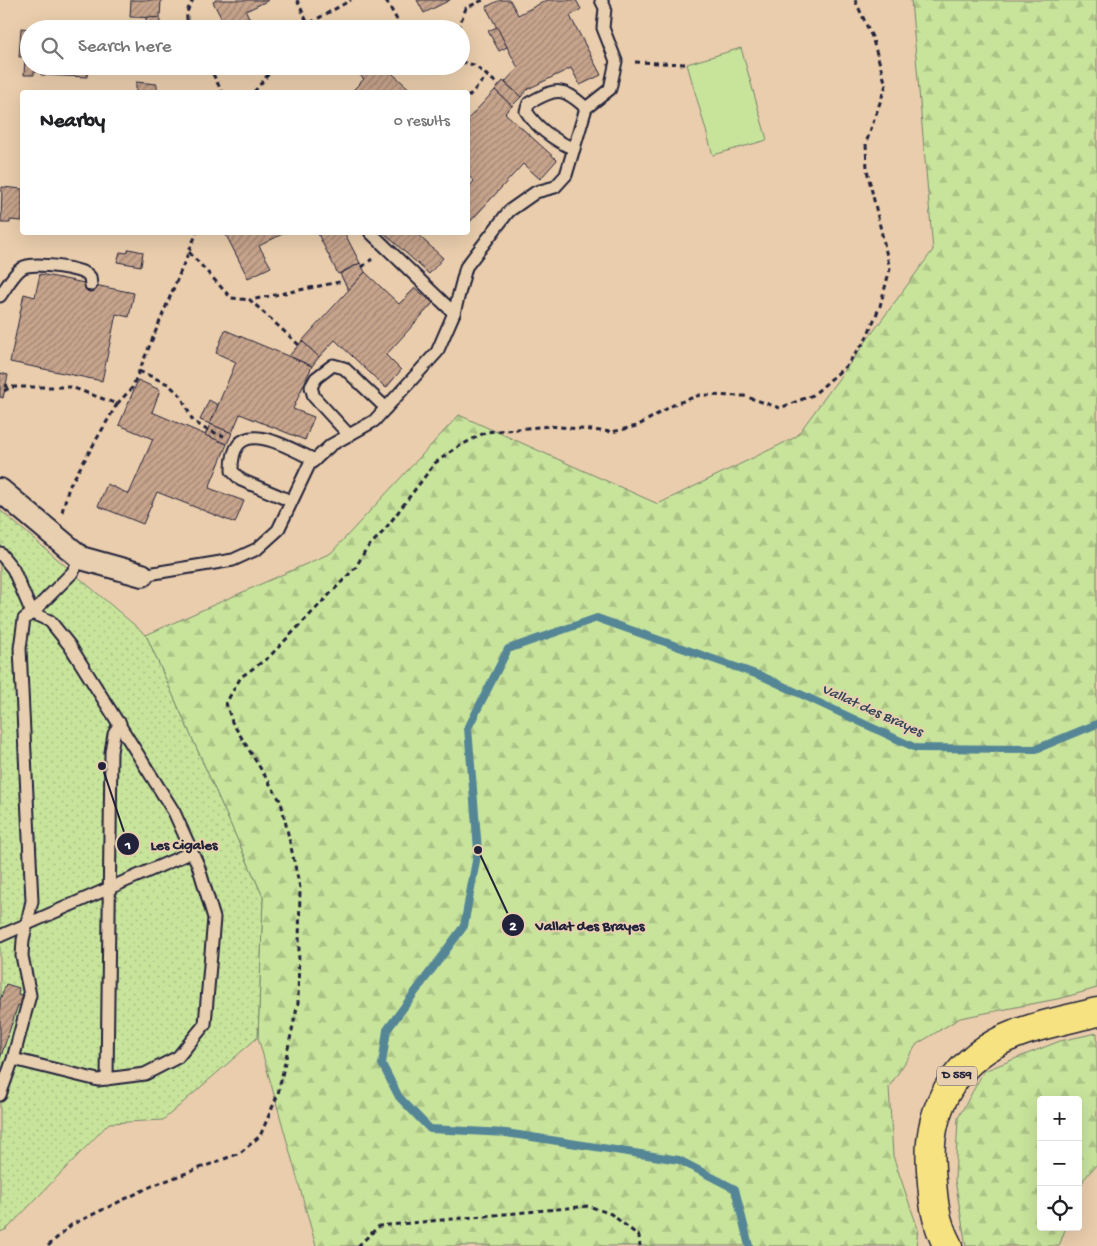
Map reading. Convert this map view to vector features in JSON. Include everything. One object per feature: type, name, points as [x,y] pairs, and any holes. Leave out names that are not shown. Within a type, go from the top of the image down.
[{"type":"main road","name":"D 559","points":[[939,1239],[930,1152],[937,1110],[948,1085],[980,1053],[1015,1034],[1097,1012]]},
{"type":"street","points":[[0,490],[81,558],[142,575]]},
{"type":"lane","points":[[142,575],[233,560],[257,549],[278,530],[309,465],[331,445],[374,421],[437,352],[454,312],[466,267],[509,211],[536,192],[555,187],[566,175],[586,108],[610,89],[616,61],[603,28],[605,8],[601,0]]},
{"type":"lane","points":[[574,149],[556,141],[530,118],[526,111],[529,103],[553,90],[569,93],[586,108]]},
{"type":"lane","points":[[373,235],[454,312]]},
{"type":"lane","points":[[0,296],[21,268],[32,263],[83,271],[90,278],[90,284]]},
{"type":"lane","points":[[349,435],[314,397],[311,387],[324,370],[332,365],[344,368],[386,408]]},
{"type":"lane","points":[[291,501],[241,480],[232,471],[232,457],[240,444],[250,437],[263,437],[315,460]]},
{"type":"lane","points":[[0,554],[13,569],[32,613],[50,621],[70,646],[174,812],[192,852],[214,918],[205,1024],[178,1056],[145,1074],[98,1080],[13,1059]]},
{"type":"lane","points":[[1,1088],[13,1059],[30,995],[22,956],[23,940],[32,901],[20,648],[24,619],[72,573],[81,558]]},
{"type":"lane","points":[[106,1079],[111,752],[114,734],[120,723]]},
{"type":"lane","points":[[0,936],[28,922],[110,889],[192,852]]},
{"type":"path","points":[[187,20],[187,8],[193,0]]},
{"type":"path","points":[[297,0],[306,20]]},
{"type":"path","points":[[315,20],[351,0]]},
{"type":"path","points":[[386,0],[397,20]]},
{"type":"path","points":[[461,20],[466,8],[483,0]]},
{"type":"path","points":[[48,1246],[71,1225],[144,1190],[240,1154],[260,1136],[278,1094],[298,1002],[300,888],[281,802],[232,722],[226,703],[241,677],[269,657],[356,567],[366,549],[384,532],[435,463],[456,448],[486,432],[549,426],[612,432],[637,426],[675,404],[700,395],[744,396],[780,408],[813,394],[846,366],[865,341],[880,306],[890,269],[867,170],[866,143],[886,85],[872,36],[855,0]]},
{"type":"path","points":[[616,61],[687,64]]},
{"type":"path","points":[[470,64],[474,65],[499,86]]},
{"type":"path","points":[[214,75],[221,90]]},
{"type":"path","points":[[256,90],[268,75]]},
{"type":"path","points":[[470,95],[487,76]]},
{"type":"path","points":[[52,534],[59,521],[69,487],[117,404],[132,388],[196,235]]},
{"type":"path","points":[[189,252],[231,298],[250,300],[344,281]]},
{"type":"path","points":[[250,300],[299,344]]},
{"type":"path","points":[[139,371],[168,384],[181,396],[193,421],[207,430],[230,438]]},
{"type":"path","points":[[6,384],[8,389]]},
{"type":"path","points":[[4,391],[12,387],[71,387],[117,404]]},
{"type":"path","points":[[358,1246],[379,1226],[589,1206],[611,1214],[639,1236],[640,1246]]},
{"type":"green space","points":[[911,0],[1097,0],[1097,988],[1062,998],[960,1018],[917,1044],[889,1087],[893,1156],[918,1229],[916,1246],[316,1246],[258,1037],[263,897],[146,635],[331,553],[459,415],[658,504],[796,437],[933,250]]},
{"type":"green space","points":[[741,48],[767,140],[713,155],[687,64]]},
{"type":"green space","points":[[0,510],[146,635],[263,897],[258,1037],[163,1120],[109,1123],[7,1229],[0,1232]]},
{"type":"green space","points":[[1097,1033],[1097,1164],[1082,1184],[1082,1096],[1037,1096],[1037,1231],[1065,1231],[1059,1246],[966,1246],[955,1180],[958,1118],[984,1071],[1060,1041]]},
{"type":"building","points":[[131,0],[161,0],[160,18],[130,17]]},
{"type":"building","points":[[216,0],[269,0],[246,11],[250,20],[222,20],[213,2]]},
{"type":"building","points":[[417,0],[450,0],[424,13]]},
{"type":"building","points":[[500,0],[510,0],[518,15],[547,0],[576,0],[581,9],[570,16],[601,75],[580,85],[571,68],[528,89],[521,97],[505,82],[518,68],[486,7]]},
{"type":"building","points":[[146,17],[160,18],[160,20],[146,20]]},
{"type":"building","points":[[497,27],[507,47],[499,51],[488,31]]},
{"type":"building","points":[[41,75],[87,75],[87,77]]},
{"type":"building","points":[[360,75],[394,75],[411,90],[353,90],[364,79]]},
{"type":"building","points":[[503,81],[521,97],[512,106],[495,90]]},
{"type":"building","points":[[136,82],[157,84],[157,90],[136,90]]},
{"type":"building","points":[[495,90],[512,106],[505,113],[557,160],[540,179],[523,164],[470,222],[470,186],[474,181],[470,177],[470,117]]},
{"type":"building","points":[[2,187],[20,189],[20,221],[10,220],[10,223],[1,223]]},
{"type":"building","points":[[226,235],[280,235],[259,246],[271,267],[248,278]]},
{"type":"building","points":[[318,235],[346,235],[360,263],[338,274]]},
{"type":"building","points":[[386,235],[418,235],[443,258],[429,274]]},
{"type":"building","points":[[129,249],[143,252],[141,266],[117,262],[120,252],[127,253]]},
{"type":"building","points":[[360,263],[365,272],[349,291],[340,274]]},
{"type":"building","points":[[365,272],[399,304],[415,288],[433,303],[386,355],[401,370],[386,388],[335,340],[319,357],[302,341]]},
{"type":"building","points":[[40,274],[134,293],[129,317],[116,314],[102,381],[10,362],[24,294],[35,297]]},
{"type":"building","points":[[225,330],[312,366],[293,409],[314,417],[305,440],[240,414],[232,433],[210,424],[236,362],[216,353]]},
{"type":"building","points":[[302,341],[319,357],[312,366],[289,356]]},
{"type":"building","points":[[0,373],[8,375],[3,398],[0,397]]},
{"type":"building","points":[[138,380],[160,390],[152,412],[227,444],[209,488],[244,501],[235,523],[157,492],[143,524],[98,506],[107,484],[129,494],[153,439],[119,425]]},
{"type":"building","points":[[209,400],[218,405],[210,424],[200,420]]},
{"type":"building","points":[[210,424],[232,433],[227,444],[205,435]]},
{"type":"building","points":[[6,984],[19,988],[18,994],[24,996],[21,1006],[18,1005],[0,1059],[0,1000]]},
{"type":"waterway","name":"Vallat des Brayes","points":[[749,1246],[735,1189],[679,1160],[506,1133],[430,1129],[399,1097],[382,1064],[387,1030],[464,926],[478,850],[468,728],[508,649],[597,618],[764,677],[916,748],[1036,749],[1097,724]]},
{"type":"place","name":"Les Cigales","points":[[102,766]]},
{"type":"place","name":"Vallat des Brayes","points":[[478,850]]}]
